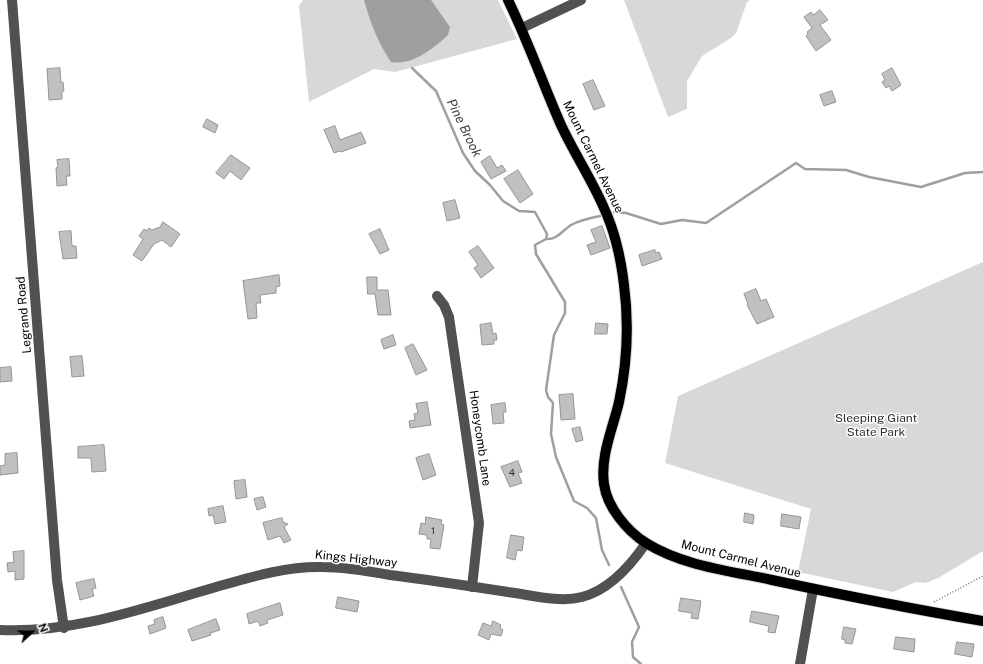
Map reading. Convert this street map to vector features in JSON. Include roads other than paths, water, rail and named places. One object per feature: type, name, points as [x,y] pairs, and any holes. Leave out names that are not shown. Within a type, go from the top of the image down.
[{"type":"main road","name":"Mount Carmel Avenue","points":[[508,0],[522,28],[560,121],[605,210],[618,250],[625,298],[625,342],[620,396],[604,462],[604,485],[607,498],[613,509],[636,535],[646,543],[677,557],[702,565],[813,589],[983,622]]},
{"type":"street","name":"Legrand Road","points":[[12,0],[57,580],[64,628]]},
{"type":"street","points":[[522,28],[581,0]]},
{"type":"street","name":"Honeycomb Lane","points":[[437,296],[444,305],[449,317],[478,516],[479,536],[472,587]]},
{"type":"street","name":"Kings Highway","points":[[0,630],[30,631],[64,628],[109,619],[253,576],[298,568],[337,568],[554,598],[582,597],[596,592],[612,580],[638,554],[646,543]]},
{"type":"street","points":[[800,664],[813,589]]},
{"type":"waterway","name":"Pine Brook","points":[[412,68],[436,91],[463,153],[475,171],[490,185],[503,201],[519,211],[535,212],[547,234],[546,239],[535,245],[536,254],[565,302],[565,313],[554,335],[546,390],[548,397],[553,403],[551,434],[556,457],[574,501],[587,508],[596,518],[602,550],[609,565]]},
{"type":"waterway","points":[[614,212],[626,213],[661,224],[682,220],[706,223],[796,163],[805,169],[846,170],[869,177],[921,187],[965,173],[983,172]]},
{"type":"waterway","points":[[546,239],[557,236],[571,225],[578,222],[600,216]]},
{"type":"waterway","name":"Pine Brook","points":[[621,587],[639,627],[632,642],[633,657],[641,664]]},
{"type":"park label","name":"Sleeping Giant State Park","points":[[876,425]]}]
